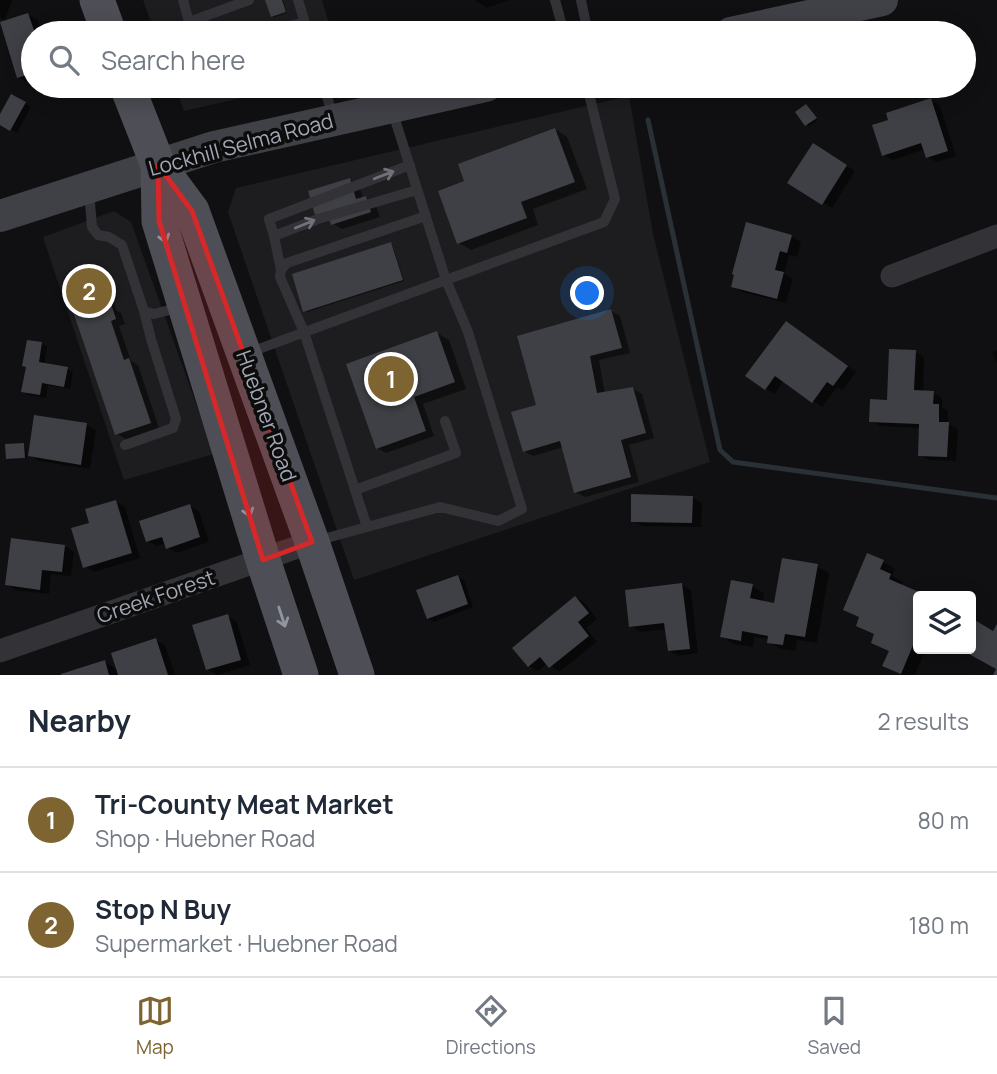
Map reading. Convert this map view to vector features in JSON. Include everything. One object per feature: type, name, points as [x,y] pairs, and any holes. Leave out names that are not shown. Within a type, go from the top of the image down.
[{"type":"main road","points":[[97,0],[105,21]]},
{"type":"main road","points":[[773,21],[825,6],[882,0]]},
{"type":"main road","name":"Huebner Road","points":[[132,98],[158,165],[192,211],[312,542],[357,675]]},
{"type":"main road","name":"Lockhill Selma Road","points":[[0,216],[214,147],[432,98]]},
{"type":"main road","name":"Huebner Road","points":[[158,165],[159,221],[301,675]]},
{"type":"street","points":[[892,276],[997,236]]},
{"type":"street","name":"Creek Forest","points":[[0,651],[312,542]]},
{"type":"lane","points":[[183,0],[189,21]]},
{"type":"lane","points":[[192,21],[248,0]]},
{"type":"lane","points":[[298,0],[304,21]]},
{"type":"lane","points":[[555,0],[561,21]]},
{"type":"lane","points":[[581,0],[585,21]]},
{"type":"lane","points":[[328,98],[334,120]]},
{"type":"lane","points":[[244,354],[604,222],[615,199],[590,98]]},
{"type":"lane","points":[[312,542],[440,507],[498,521],[522,509],[468,332],[446,280],[391,107]]},
{"type":"lane","points":[[281,270],[269,219],[410,165]]},
{"type":"lane","points":[[89,188],[92,227],[98,235],[122,245],[176,419],[173,428],[125,445]]},
{"type":"lane","points":[[274,236],[318,219],[417,190]]},
{"type":"lane","points":[[367,527],[304,332],[279,277],[287,263],[426,216]]},
{"type":"lane","points":[[144,310],[154,314],[185,306]]},
{"type":"lane","points":[[355,490],[456,453],[445,421]]},
{"type":"highlighted area","points":[[158,165],[192,211],[312,542],[263,560],[159,221]]},
{"type":"shaded area","points":[[143,0],[322,0],[328,21],[151,21]]},
{"type":"shaded area","points":[[179,98],[241,98],[184,111]]},
{"type":"shaded area","points":[[629,98],[653,234],[710,462],[354,580],[228,212],[236,188]]},
{"type":"shaded area","points":[[114,211],[131,222],[214,454],[124,480],[43,237]]},
{"type":"building","points":[[265,0],[282,0],[286,12],[271,17]]},
{"type":"building","points":[[28,13],[31,21],[21,21],[21,77],[17,78],[0,22]]},
{"type":"building","points":[[11,94],[26,102],[10,131],[0,125],[0,114]]},
{"type":"building","points":[[931,98],[948,151],[926,158],[921,143],[882,156],[872,125],[888,120],[886,113]]},
{"type":"building","points":[[806,104],[817,118],[805,126],[795,112]]},
{"type":"building","points":[[555,128],[575,182],[521,202],[527,218],[457,244],[438,191],[464,181],[458,164]]},
{"type":"building","points":[[813,143],[847,165],[822,205],[787,183]]},
{"type":"building","points":[[350,178],[356,199],[366,196],[371,212],[331,225],[327,212],[315,215],[308,191]]},
{"type":"building","points":[[746,222],[792,235],[787,253],[780,251],[775,270],[784,272],[777,299],[731,287]]},
{"type":"building","points":[[391,242],[403,280],[303,312],[292,274]]},
{"type":"building","points":[[100,270],[116,319],[111,321],[124,360],[129,358],[151,423],[115,435],[63,282]]},
{"type":"building","points":[[611,309],[622,348],[590,356],[597,393],[633,387],[646,433],[621,440],[631,477],[574,493],[560,441],[523,452],[511,412],[536,405],[517,336]]},
{"type":"building","points":[[786,321],[848,366],[833,386],[827,382],[812,403],[775,376],[765,390],[745,376]]},
{"type":"building","points":[[437,331],[455,382],[414,397],[426,431],[376,449],[346,364]]},
{"type":"building","points":[[27,340],[42,342],[39,362],[68,367],[64,387],[42,383],[40,395],[21,392],[26,367],[22,366]]},
{"type":"building","points":[[889,349],[916,350],[914,390],[934,391],[933,404],[939,404],[939,422],[949,422],[947,457],[918,456],[919,424],[869,422],[870,399],[887,400]]},
{"type":"building","points":[[34,415],[87,423],[81,465],[28,456]]},
{"type":"building","points":[[24,443],[25,458],[6,459],[5,444]]},
{"type":"building","points":[[631,494],[693,496],[692,523],[631,522]]},
{"type":"building","points":[[116,500],[132,553],[83,568],[71,528],[89,523],[85,509]]},
{"type":"building","points":[[190,504],[200,537],[166,549],[162,537],[146,542],[139,521]]},
{"type":"building","points":[[11,538],[65,545],[62,572],[42,570],[40,590],[5,585]]},
{"type":"building","points":[[867,553],[884,560],[880,569],[891,574],[889,579],[917,591],[913,591],[913,645],[901,674],[882,666],[889,651],[871,643],[874,634],[856,626],[859,617],[843,610]]},
{"type":"building","points":[[782,558],[818,564],[805,637],[785,634],[783,645],[767,643],[768,636],[742,631],[741,641],[720,637],[731,580],[753,584],[750,598],[774,603]]},
{"type":"building","points":[[458,575],[468,604],[427,619],[416,590]]},
{"type":"building","points":[[682,583],[690,649],[668,651],[664,623],[629,627],[625,590]]},
{"type":"building","points":[[575,596],[589,613],[578,622],[589,636],[549,668],[540,657],[528,667],[512,648]]},
{"type":"building","points":[[228,614],[241,660],[206,670],[192,625]]},
{"type":"building","points":[[976,621],[993,631],[997,624],[997,675],[993,675],[996,669],[969,654],[976,654]]},
{"type":"building","points":[[156,638],[168,675],[118,675],[111,653]]},
{"type":"building","points":[[105,660],[109,675],[61,675],[61,674]]},
{"type":"waterway","points":[[648,120],[720,450],[733,462],[997,498]]},
{"type":"place","name":"Stop N Buy","points":[[89,291]]},
{"type":"place","name":"Tri-County Meat Market","points":[[391,379]]}]
